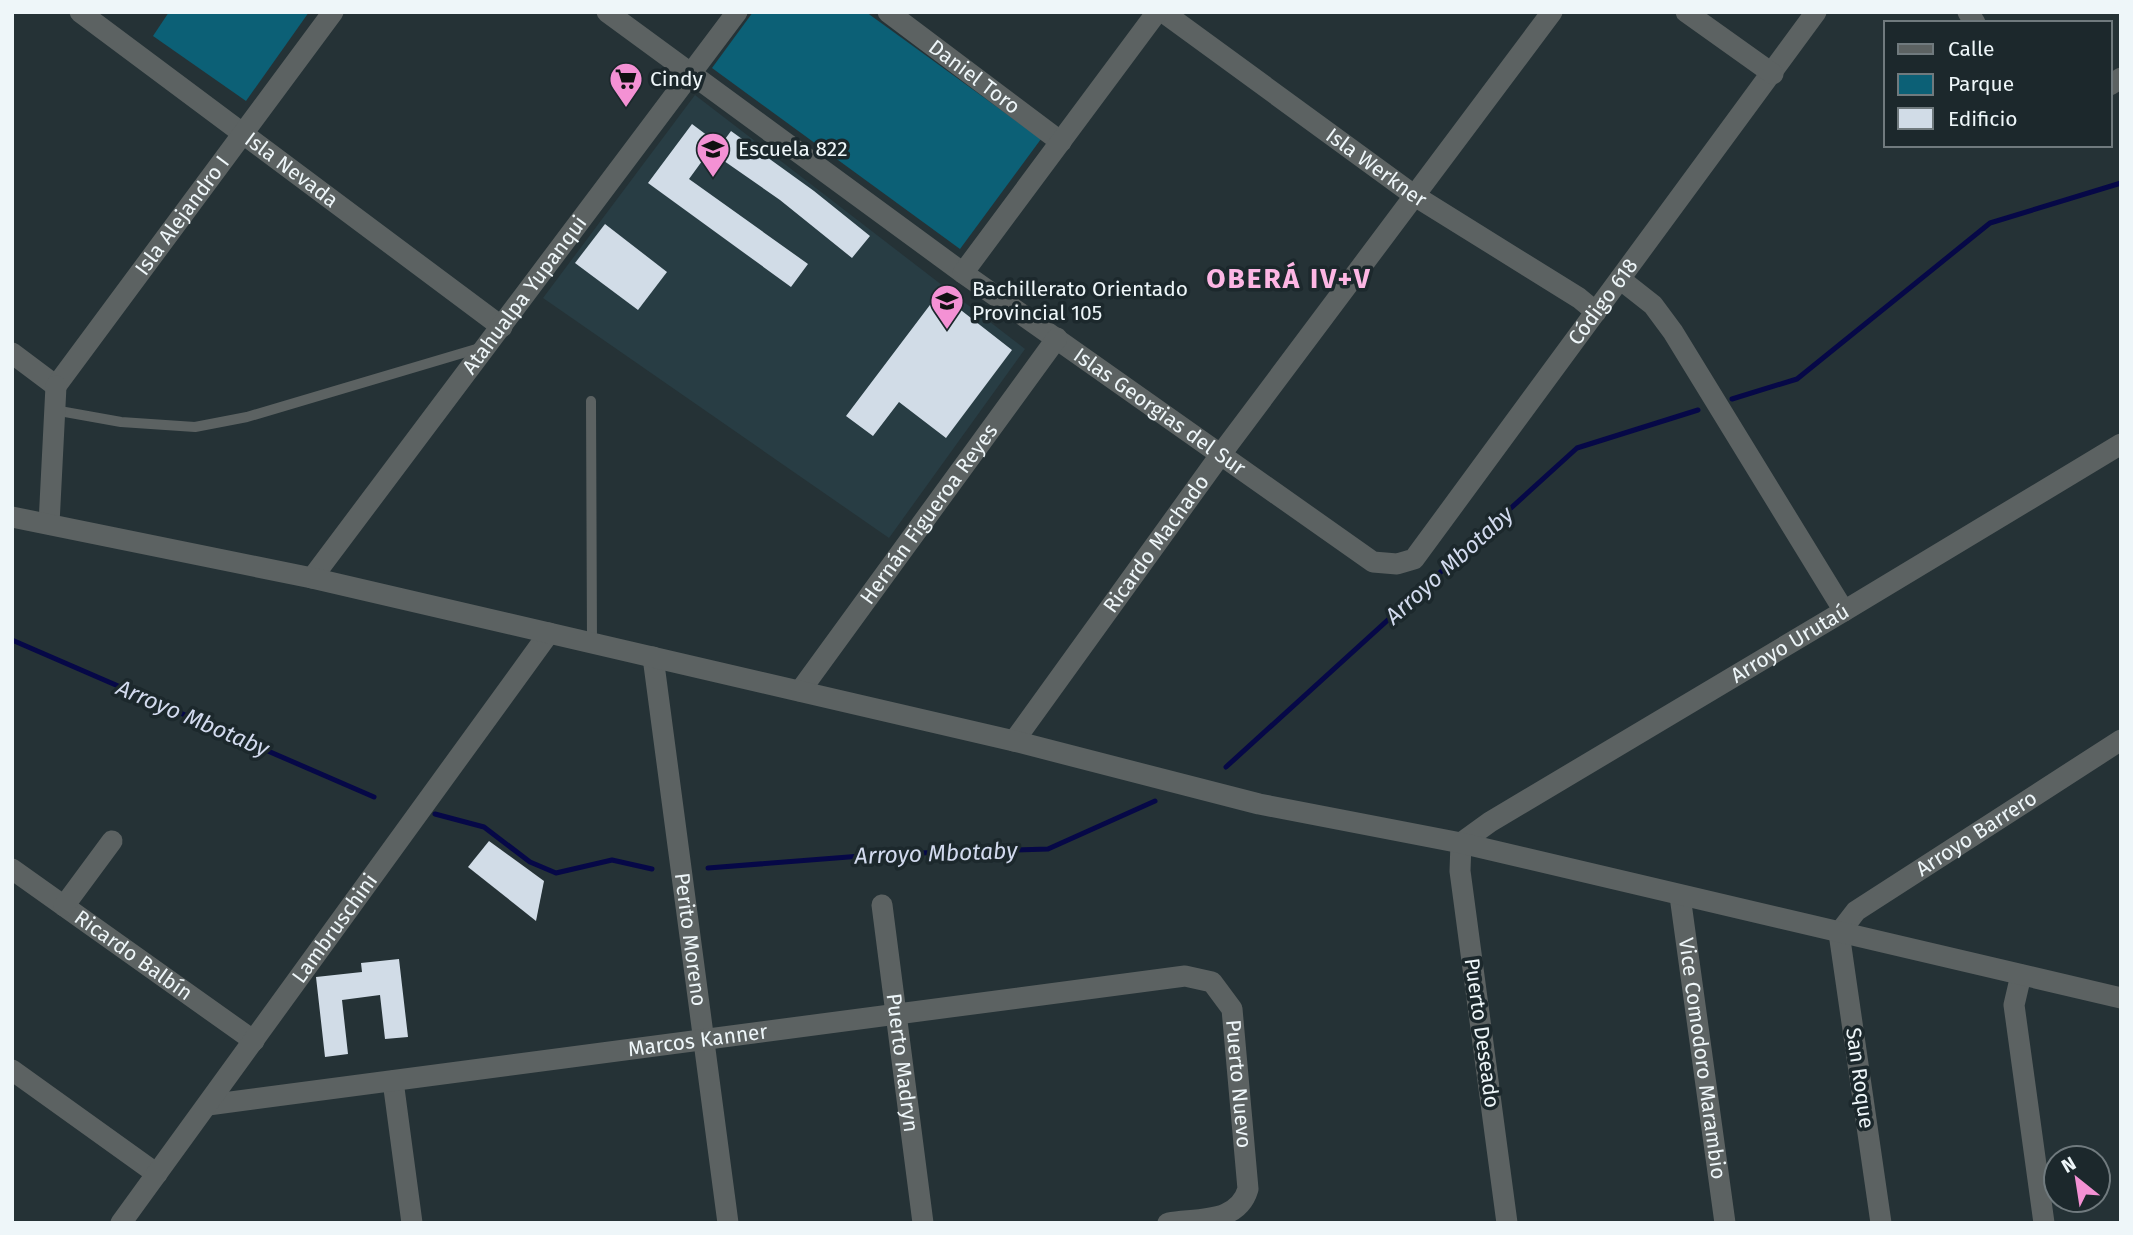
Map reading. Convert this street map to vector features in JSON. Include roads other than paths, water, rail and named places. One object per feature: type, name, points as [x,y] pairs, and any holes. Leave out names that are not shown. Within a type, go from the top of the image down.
[{"type":"street","name":"Isla Nevada","points":[[80,12],[502,327]]},
{"type":"street","name":"Isla Alejandro I","points":[[55,386],[333,12]]},
{"type":"street","name":"Islas Georgias del Sur","points":[[607,12],[963,273],[1373,562]]},
{"type":"street","name":"Atahualpa Yupanqui","points":[[312,578],[737,12]]},
{"type":"street","name":"Daniel Toro","points":[[888,12],[1061,142]]},
{"type":"street","points":[[963,273],[1157,12]]},
{"type":"street","name":"Isla Werkner","points":[[1163,12],[1415,196],[1596,312]]},
{"type":"street","name":"Ricardo Machado","points":[[1014,741],[1221,454],[1552,12]]},
{"type":"street","points":[[1686,12],[1773,74]]},
{"type":"street","name":"Código 618","points":[[1373,562],[1397,565],[1414,559],[1816,12]]},
{"type":"street","points":[[1620,279],[1653,305],[1673,332],[1844,611]]},
{"type":"street","name":"Hernán Figueroa Reyes","points":[[800,691],[1057,338]]},
{"type":"street","points":[[12,354],[55,386],[50,524]]},
{"type":"street","name":"Arroyo Urutaú","points":[[1461,843],[1490,822],[2121,444]]},
{"type":"street","points":[[12,517],[312,578],[1014,741],[1259,804],[1461,843],[2121,998]]},
{"type":"street","name":"Lambruschini","points":[[121,1223],[550,633]]},
{"type":"street","name":"Perito Moreno","points":[[653,657],[728,1223]]},
{"type":"street","name":"Arroyo Barrero","points":[[1839,933],[1856,911],[2121,740]]},
{"type":"street","points":[[2097,756],[2121,761]]},
{"type":"street","points":[[64,906],[111,841]]},
{"type":"street","name":"Puerto Deseado","points":[[1461,843],[1460,871],[1507,1223]]},
{"type":"street","name":"Ricardo Balbín","points":[[12,869],[254,1041]]},
{"type":"street","name":"Vice Comodoro Marambio","points":[[1680,896],[1725,1223]]},
{"type":"street","name":"Puerto Madryn","points":[[883,905],[923,1223]]},
{"type":"street","name":"San Roque","points":[[1839,933],[1881,1223]]},
{"type":"street","points":[[2021,975],[2014,1005],[2044,1223]]},
{"type":"street","name":"Marcos Kanner","points":[[208,1105],[1185,976]]},
{"type":"street","name":"Puerto Nuevo","points":[[1168,1223],[1231,1214],[1244,1201],[1248,1189],[1232,1009],[1212,982],[1185,976]]},
{"type":"street","points":[[12,1070],[157,1174]]},
{"type":"street","points":[[393,1081],[412,1223]]},
{"type":"lane","points":[[54,410],[121,422],[195,427],[247,417],[489,345]]},
{"type":"lane","points":[[591,401],[592,643]]},
{"type":"waterway","name":"Arroyo Mbotaby","points":[[1732,399],[1797,379],[1990,223],[2121,183]]},
{"type":"waterway","name":"Arroyo Mbotaby","points":[[1226,767],[1577,448],[1698,410]]},
{"type":"waterway","name":"Arroyo Mbotaby","points":[[12,640],[374,797]]},
{"type":"waterway","name":"Arroyo Mbotaby","points":[[708,868],[887,854],[1048,849],[1155,801]]},
{"type":"waterway","name":"Arroyo Mbotaby","points":[[435,814],[484,827],[530,862],[556,873],[612,860],[652,869]]},
{"type":"place","name":"Cindy","points":[[626,109]]},
{"type":"place","name":"Escuela 822","points":[[713,179]]},
{"type":"place","name":"Bachillerato Orientado Provincial 105","points":[[947,331]]},
{"type":"district","name":"OBERÁ IV+V","points":[[1289,278]]}]
